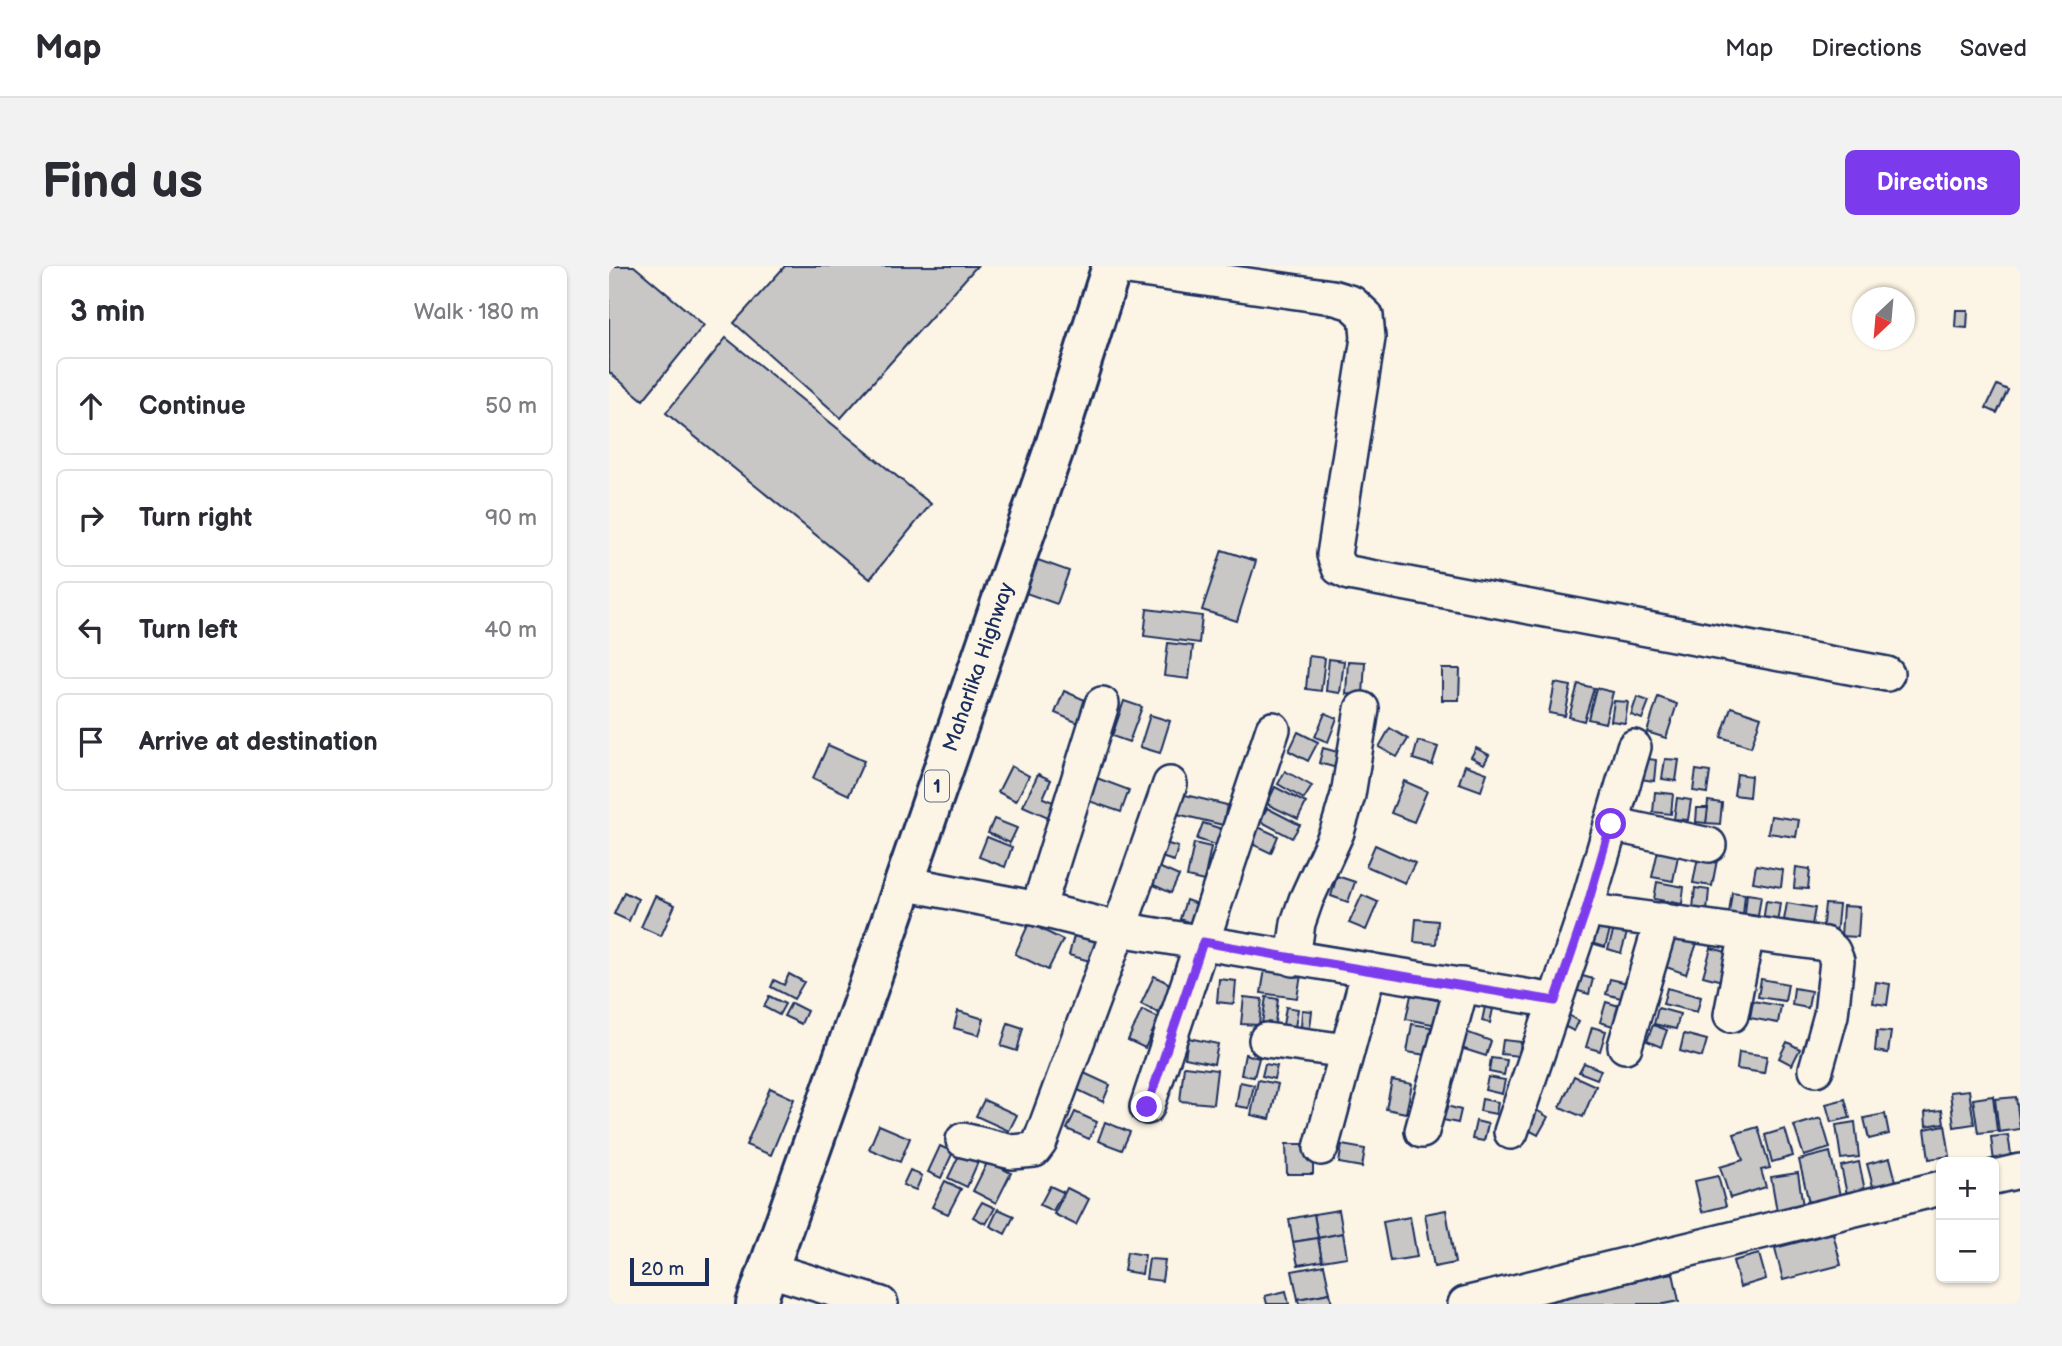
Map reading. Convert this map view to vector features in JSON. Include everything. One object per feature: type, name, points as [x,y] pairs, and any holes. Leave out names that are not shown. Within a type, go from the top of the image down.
[{"type":"highway","name":"Maharlika Highway","points":[[761,1286],[868,988],[1050,459],[1113,266]]},
{"type":"street","points":[[1113,266],[1332,297],[1352,303],[1366,316],[1368,338],[1334,555],[1339,568],[1349,573],[1887,674]]},
{"type":"street","points":[[1038,908],[1102,705]]},
{"type":"street","points":[[1293,958],[1306,900],[1337,832],[1348,795],[1362,709]]},
{"type":"street","points":[[1147,1107],[1273,729]]},
{"type":"street","points":[[1511,1132],[1586,910],[1634,747]]},
{"type":"street","points":[[963,1140],[1012,1152],[1034,1150],[1040,1142],[1170,784]]},
{"type":"street","points":[[1611,824],[1709,845]]},
{"type":"street","points":[[903,883],[1038,908],[1119,929],[1555,1001]]},
{"type":"street","points":[[1586,910],[1825,944],[1833,951],[1837,961],[1831,1016],[1816,1069]]},
{"type":"street","points":[[1625,1046],[1662,920]]},
{"type":"street","points":[[1731,1015],[1747,933]]},
{"type":"street","points":[[1321,1148],[1369,970]]},
{"type":"street","points":[[1422,1131],[1462,985]]},
{"type":"street","points":[[1266,1040],[1347,1051]]},
{"type":"street","points":[[1999,1176],[2020,1171]]},
{"type":"street","points":[[1465,1304],[1505,1299],[1936,1189]]},
{"type":"street","points":[[761,1286],[881,1304]]},
{"type":"building","points":[[609,266],[634,266],[704,325],[643,400],[609,372]]},
{"type":"building","points":[[785,266],[977,266],[841,418],[734,323]]},
{"type":"building","points":[[1956,310],[1968,310],[1967,328],[1955,327]]},
{"type":"building","points":[[726,338],[931,504],[870,579],[666,413]]},
{"type":"building","points":[[1997,385],[2008,390],[1997,413],[1986,408]]},
{"type":"building","points":[[1222,550],[1256,561],[1237,621],[1202,610]]},
{"type":"building","points":[[1035,559],[1069,571],[1057,604],[1023,592]]},
{"type":"building","points":[[1147,609],[1202,616],[1199,643],[1144,636]]},
{"type":"building","points":[[1168,643],[1193,646],[1189,679],[1164,676]]},
{"type":"building","points":[[1309,656],[1325,658],[1321,691],[1306,689]]},
{"type":"building","points":[[1329,659],[1344,661],[1340,693],[1326,691]]},
{"type":"building","points":[[1348,661],[1365,662],[1363,695],[1346,694]]},
{"type":"building","points":[[1442,669],[1460,669],[1459,700],[1442,700]]},
{"type":"building","points":[[1555,683],[1571,686],[1565,716],[1549,713]]},
{"type":"building","points":[[1578,684],[1594,688],[1584,721],[1569,717]]},
{"type":"building","points":[[1596,688],[1613,692],[1605,723],[1588,719]]},
{"type":"building","points":[[1064,691],[1092,703],[1083,725],[1055,713]]},
{"type":"building","points":[[1637,697],[1649,701],[1642,719],[1631,715]]},
{"type":"building","points":[[1658,697],[1677,704],[1666,738],[1647,732]]},
{"type":"building","points":[[1124,701],[1142,707],[1129,742],[1112,736]]},
{"type":"building","points":[[1614,701],[1628,702],[1625,723],[1611,721]]},
{"type":"building","points":[[1731,707],[1761,717],[1751,747],[1721,737]]},
{"type":"building","points":[[1325,713],[1337,718],[1328,742],[1315,737]]},
{"type":"building","points":[[1150,715],[1170,721],[1160,753],[1140,747]]},
{"type":"building","points":[[1390,728],[1408,739],[1397,757],[1379,747]]},
{"type":"building","points":[[1298,732],[1318,742],[1308,761],[1289,751]]},
{"type":"building","points":[[1418,741],[1438,747],[1432,765],[1413,759]]},
{"type":"building","points":[[828,745],[864,761],[849,795],[813,778]]},
{"type":"building","points":[[1323,748],[1341,753],[1337,768],[1319,763]]},
{"type":"building","points":[[1476,748],[1489,755],[1484,764],[1471,757]]},
{"type":"building","points":[[1642,758],[1656,760],[1654,781],[1640,779]]},
{"type":"building","points":[[1665,759],[1679,760],[1676,781],[1662,779]]},
{"type":"building","points":[[1465,765],[1487,773],[1481,791],[1459,783]]},
{"type":"building","points":[[1011,766],[1029,776],[1016,801],[998,792]]},
{"type":"building","points":[[1696,770],[1710,772],[1707,793],[1693,791]]},
{"type":"building","points":[[1285,771],[1312,786],[1304,799],[1278,784]]},
{"type":"building","points":[[1038,774],[1051,780],[1043,798],[1063,806],[1057,821],[1023,806]]},
{"type":"building","points":[[1737,774],[1751,776],[1749,797],[1734,795]]},
{"type":"building","points":[[1094,777],[1129,790],[1121,812],[1086,800]]},
{"type":"building","points":[[1404,781],[1427,791],[1414,822],[1391,813]]},
{"type":"building","points":[[1275,787],[1306,803],[1298,819],[1267,804]]},
{"type":"building","points":[[1655,792],[1673,794],[1671,814],[1653,812]]},
{"type":"building","points":[[1177,793],[1227,805],[1223,825],[1173,813]]},
{"type":"building","points":[[1677,798],[1691,800],[1688,820],[1674,819]]},
{"type":"building","points":[[1708,801],[1722,803],[1720,824],[1706,823]]},
{"type":"building","points":[[1267,808],[1300,825],[1292,838],[1260,821]]},
{"type":"building","points":[[1697,808],[1708,808],[1706,823],[1696,822]]},
{"type":"building","points":[[1771,816],[1799,820],[1796,837],[1768,833]]},
{"type":"building","points":[[994,819],[1017,828],[1010,843],[988,833]]},
{"type":"building","points":[[1203,823],[1225,830],[1219,846],[1197,839]]},
{"type":"building","points":[[1258,827],[1278,836],[1271,853],[1250,843]]},
{"type":"building","points":[[987,837],[1012,847],[1005,867],[979,857]]},
{"type":"building","points":[[1165,843],[1178,847],[1174,861],[1161,857]]},
{"type":"building","points":[[1194,843],[1211,847],[1204,881],[1187,877]]},
{"type":"building","points":[[1375,845],[1415,863],[1405,883],[1366,866]]},
{"type":"building","points":[[1659,846],[1679,851],[1673,881],[1652,877]]},
{"type":"building","points":[[1699,852],[1718,855],[1712,886],[1693,883]]},
{"type":"building","points":[[1154,865],[1179,876],[1171,893],[1147,882]]},
{"type":"building","points":[[1756,865],[1783,870],[1781,887],[1753,882]]},
{"type":"building","points":[[1796,867],[1810,869],[1808,889],[1794,888]]},
{"type":"building","points":[[1337,876],[1355,882],[1348,902],[1331,896]]},
{"type":"building","points":[[1657,882],[1684,887],[1682,904],[1654,899]]},
{"type":"building","points":[[1695,888],[1709,890],[1707,911],[1693,909]]},
{"type":"building","points":[[624,892],[638,899],[629,921],[614,914]]},
{"type":"building","points":[[1732,892],[1745,894],[1743,915],[1729,913]]},
{"type":"building","points":[[1747,894],[1761,896],[1758,916],[1745,914]]},
{"type":"building","points":[[1362,895],[1378,902],[1366,930],[1349,923]]},
{"type":"building","points":[[655,896],[675,905],[661,936],[641,927]]},
{"type":"building","points":[[1186,900],[1203,906],[1196,925],[1180,919]]},
{"type":"building","points":[[1766,901],[1780,903],[1777,924],[1763,922]]},
{"type":"building","points":[[1787,903],[1815,908],[1812,925],[1784,920]]},
{"type":"building","points":[[1825,904],[1839,905],[1836,935],[1822,933]]},
{"type":"building","points":[[1843,906],[1860,907],[1858,937],[1841,936]]},
{"type":"building","points":[[1416,919],[1438,921],[1436,944],[1414,942]]},
{"type":"building","points":[[1029,923],[1063,940],[1048,970],[1015,954]]},
{"type":"building","points":[[1597,923],[1611,927],[1605,947],[1591,943]]},
{"type":"building","points":[[1614,929],[1627,933],[1621,953],[1608,949]]},
{"type":"building","points":[[1075,932],[1100,939],[1093,962],[1069,955]]},
{"type":"building","points":[[1674,935],[1697,943],[1686,974],[1663,966]]},
{"type":"building","points":[[1711,948],[1734,954],[1726,982],[1703,976]]},
{"type":"building","points":[[1265,969],[1301,975],[1297,998],[1261,993]]},
{"type":"building","points":[[1572,973],[1593,979],[1589,994],[1568,988]]},
{"type":"building","points":[[789,974],[804,982],[794,999],[771,987],[774,980],[784,985]]},
{"type":"building","points":[[1154,976],[1172,985],[1158,1013],[1141,1004]]},
{"type":"building","points":[[1219,979],[1236,981],[1234,1004],[1217,1002]]},
{"type":"building","points":[[1610,979],[1632,984],[1628,1000],[1606,994]]},
{"type":"building","points":[[1761,979],[1788,984],[1785,1001],[1758,997]]},
{"type":"building","points":[[1876,982],[1890,984],[1887,1005],[1873,1003]]},
{"type":"building","points":[[1667,988],[1701,997],[1697,1012],[1663,1004]]},
{"type":"building","points":[[1794,988],[1811,991],[1808,1008],[1792,1005]]},
{"type":"building","points":[[1411,995],[1447,1002],[1443,1026],[1406,1019]]},
{"type":"building","points":[[769,996],[785,1004],[779,1015],[764,1007]]},
{"type":"building","points":[[1244,997],[1262,999],[1259,1025],[1241,1024]]},
{"type":"building","points":[[1266,997],[1278,999],[1274,1031],[1261,1030]]},
{"type":"building","points":[[1753,1001],[1781,1006],[1778,1023],[1750,1018]]},
{"type":"building","points":[[1486,1002],[1494,1004],[1490,1023],[1482,1021]]},
{"type":"building","points":[[1606,1002],[1619,1006],[1613,1026],[1600,1022]]},
{"type":"building","points":[[791,1003],[807,1011],[801,1024],[784,1016]]},
{"type":"building","points":[[1286,1007],[1298,1009],[1295,1027],[1283,1025]]},
{"type":"building","points":[[1658,1008],[1680,1014],[1676,1029],[1654,1024]]},
{"type":"building","points":[[1142,1010],[1159,1018],[1145,1048],[1128,1040]]},
{"type":"building","points":[[1302,1010],[1312,1011],[1310,1028],[1301,1028]]},
{"type":"building","points":[[958,1011],[984,1019],[979,1035],[954,1028]]},
{"type":"building","points":[[1561,1011],[1579,1021],[1574,1031],[1555,1022]]},
{"type":"building","points":[[1008,1023],[1023,1028],[1017,1051],[1001,1046]]},
{"type":"building","points":[[1412,1024],[1431,1027],[1426,1055],[1407,1052]]},
{"type":"building","points":[[1653,1025],[1667,1030],[1661,1047],[1647,1041]]},
{"type":"building","points":[[1592,1027],[1606,1031],[1600,1051],[1586,1047]]},
{"type":"building","points":[[1877,1031],[1891,1032],[1888,1053],[1875,1051]]},
{"type":"building","points":[[1466,1032],[1491,1041],[1486,1056],[1461,1048]]},
{"type":"building","points":[[1684,1034],[1707,1040],[1702,1057],[1680,1051]]},
{"type":"building","points":[[1188,1038],[1218,1044],[1214,1064],[1185,1058]]},
{"type":"building","points":[[1503,1040],[1521,1042],[1519,1056],[1501,1054]]},
{"type":"building","points":[[1787,1042],[1800,1049],[1792,1065],[1779,1058]]},
{"type":"building","points":[[1739,1052],[1767,1056],[1764,1073],[1737,1069]]},
{"type":"building","points":[[1245,1054],[1259,1058],[1254,1077],[1241,1075]]},
{"type":"building","points":[[1491,1058],[1507,1060],[1504,1075],[1489,1072]]},
{"type":"building","points":[[1584,1063],[1601,1070],[1597,1079],[1579,1072]]},
{"type":"building","points":[[1265,1064],[1277,1066],[1274,1079],[1262,1076]]},
{"type":"building","points":[[1184,1066],[1217,1070],[1213,1104],[1180,1101]]},
{"type":"building","points":[[1084,1073],[1110,1085],[1103,1102],[1076,1089]]},
{"type":"building","points":[[1574,1076],[1596,1086],[1583,1117],[1560,1107]]},
{"type":"building","points":[[1488,1077],[1505,1080],[1502,1094],[1485,1090]]},
{"type":"building","points":[[1258,1080],[1278,1084],[1270,1119],[1251,1115]]},
{"type":"building","points":[[1392,1080],[1412,1084],[1406,1113],[1386,1109]]},
{"type":"building","points":[[1240,1082],[1254,1085],[1249,1108],[1236,1106]]},
{"type":"building","points":[[770,1088],[794,1099],[771,1155],[746,1145]]},
{"type":"building","points":[[1969,1090],[1974,1124],[1954,1127],[1950,1092]]},
{"type":"building","points":[[1993,1096],[1997,1131],[1978,1133],[1973,1099]]},
{"type":"building","points":[[2016,1097],[2020,1129],[1999,1132],[1995,1099]]},
{"type":"building","points":[[1482,1099],[1498,1102],[1496,1114],[1480,1111]]},
{"type":"building","points":[[1845,1099],[1850,1118],[1831,1122],[1826,1104]]},
{"type":"building","points":[[984,1100],[1017,1115],[1009,1131],[976,1116]]},
{"type":"building","points":[[1447,1106],[1461,1110],[1458,1123],[1443,1120]]},
{"type":"building","points":[[1533,1108],[1548,1117],[1538,1135],[1523,1127]]},
{"type":"building","points":[[1942,1110],[1944,1123],[1926,1126],[1925,1112]]},
{"type":"building","points":[[1075,1112],[1097,1122],[1089,1139],[1067,1129]]},
{"type":"building","points":[[1885,1114],[1889,1134],[1869,1139],[1864,1118]]},
{"type":"building","points":[[1821,1118],[1830,1148],[1804,1156],[1794,1126]]},
{"type":"building","points":[[1476,1121],[1488,1124],[1484,1141],[1472,1139]]},
{"type":"building","points":[[1105,1122],[1130,1132],[1122,1150],[1098,1141]]},
{"type":"building","points":[[1855,1122],[1859,1157],[1841,1159],[1836,1125]]},
{"type":"building","points":[[879,1125],[910,1138],[900,1162],[869,1149]]},
{"type":"building","points":[[1945,1125],[1950,1156],[1929,1159],[1925,1129]]},
{"type":"building","points":[[1758,1127],[1770,1168],[1761,1170],[1766,1187],[1730,1198],[1720,1167],[1743,1160],[1734,1134]]},
{"type":"building","points":[[1785,1129],[1793,1156],[1772,1162],[1765,1135]]},
{"type":"building","points":[[2008,1135],[2012,1160],[1999,1161],[1999,1157],[1993,1157],[1991,1137]]},
{"type":"building","points":[[1286,1144],[1313,1144],[1313,1174],[1287,1174]]},
{"type":"building","points":[[1342,1145],[1365,1149],[1362,1167],[1339,1163]]},
{"type":"building","points":[[940,1146],[953,1152],[941,1178],[928,1172]]},
{"type":"building","points":[[1830,1152],[1841,1200],[1810,1207],[1799,1160]]},
{"type":"building","points":[[960,1153],[978,1162],[967,1187],[948,1178]]},
{"type":"building","points":[[1890,1158],[1897,1185],[1874,1190],[1867,1164]]},
{"type":"building","points":[[988,1161],[1011,1173],[996,1203],[973,1191]]},
{"type":"building","points":[[1859,1162],[1867,1200],[1849,1204],[1841,1166]]},
{"type":"building","points":[[910,1170],[922,1176],[916,1190],[903,1185]]},
{"type":"building","points":[[1798,1173],[1804,1213],[1778,1217],[1771,1177]]},
{"type":"building","points":[[1718,1176],[1726,1206],[1702,1212],[1695,1181]]},
{"type":"building","points":[[945,1181],[961,1189],[948,1214],[932,1207]]},
{"type":"building","points":[[1050,1186],[1063,1192],[1053,1211],[1040,1205]]},
{"type":"building","points":[[1067,1188],[1089,1199],[1076,1225],[1054,1214]]},
{"type":"building","points":[[982,1202],[995,1208],[986,1224],[973,1217]]},
{"type":"building","points":[[998,1209],[1014,1216],[1005,1234],[990,1226]]},
{"type":"building","points":[[1339,1210],[1343,1233],[1318,1238],[1314,1214]]},
{"type":"building","points":[[1446,1210],[1455,1263],[1434,1267],[1425,1214]]},
{"type":"building","points":[[1314,1214],[1318,1238],[1293,1242],[1289,1219]]},
{"type":"building","points":[[1410,1217],[1417,1257],[1390,1261],[1383,1222]]},
{"type":"building","points":[[1343,1233],[1347,1257],[1322,1261],[1318,1238]]},
{"type":"building","points":[[1833,1233],[1841,1265],[1783,1280],[1775,1248]]},
{"type":"building","points":[[1318,1238],[1322,1261],[1298,1265],[1293,1242]]},
{"type":"building","points":[[1127,1252],[1145,1255],[1142,1274],[1124,1271]]},
{"type":"building","points":[[1759,1254],[1766,1279],[1740,1287],[1733,1261]]},
{"type":"building","points":[[1149,1259],[1165,1260],[1162,1281],[1146,1279]]},
{"type":"building","points":[[1324,1265],[1330,1293],[1298,1299],[1292,1271]]},
{"type":"building","points":[[1673,1273],[1679,1301],[1664,1304],[1545,1304],[1544,1300]]},
{"type":"building","points":[[1286,1291],[1289,1304],[1267,1304],[1265,1296]]},
{"type":"building","points":[[1330,1293],[1332,1304],[1299,1304],[1298,1299]]},
{"type":"route","points":[[1147,1107],[1203,942],[1555,1001],[1586,910],[1611,824]]}]
